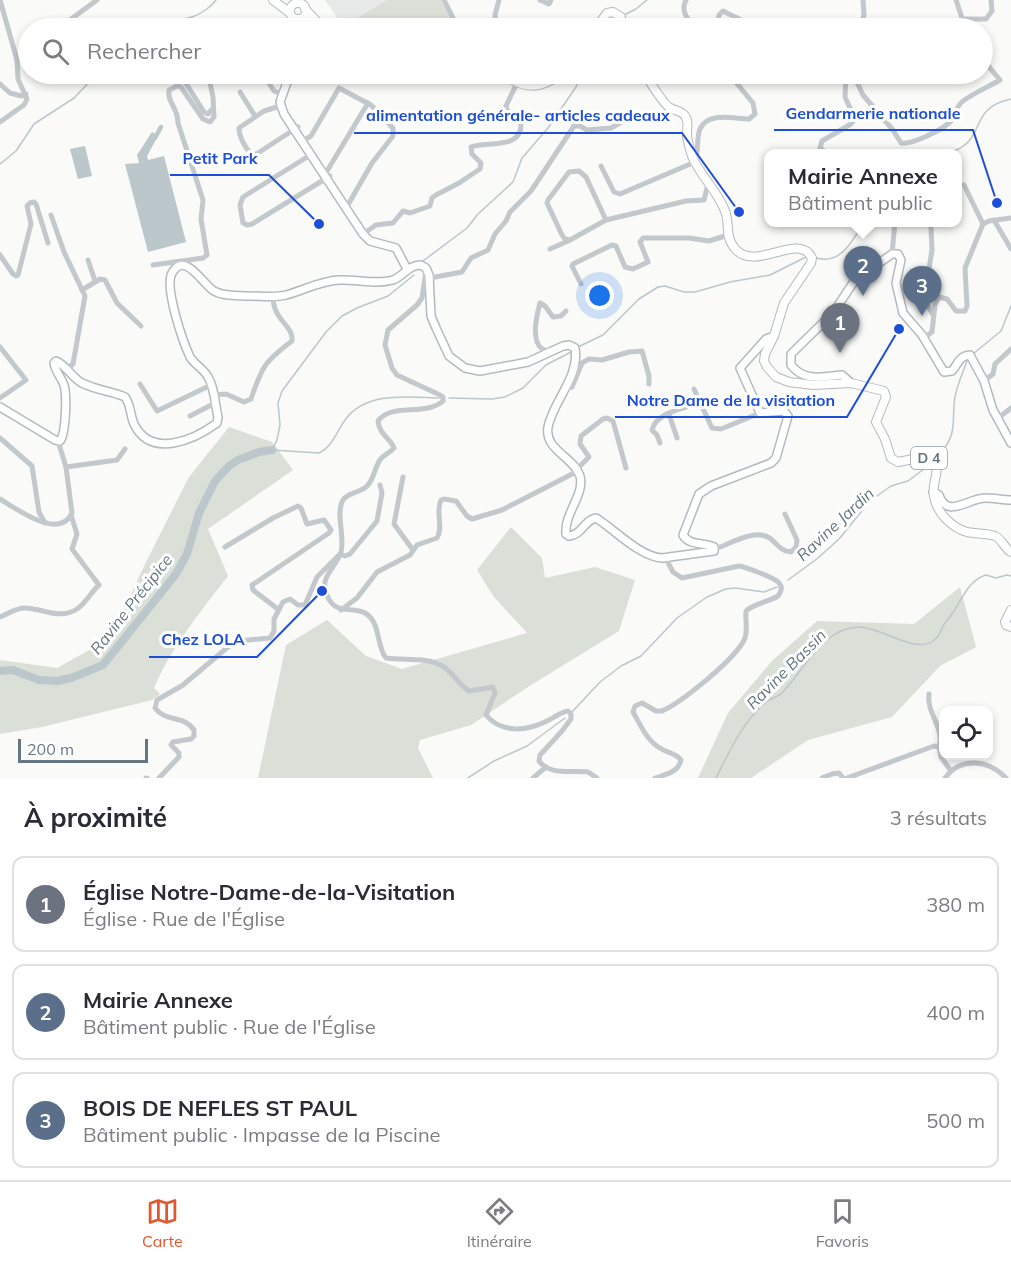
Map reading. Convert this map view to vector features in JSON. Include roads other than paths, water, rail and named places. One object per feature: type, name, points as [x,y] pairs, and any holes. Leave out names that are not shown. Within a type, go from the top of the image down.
[{"type":"main road","points":[[276,2],[309,18]]},
{"type":"main road","points":[[291,9],[296,3],[301,3],[302,15]]},
{"type":"main road","points":[[603,18],[606,13],[613,12],[621,18]]},
{"type":"main road","points":[[523,84],[526,86],[542,84]]},
{"type":"main road","points":[[652,84],[668,106],[680,111],[687,119],[687,135],[694,159],[723,204],[727,216],[728,235]]},
{"type":"main road","name":"D 4","points":[[728,235],[733,246],[739,252],[749,256],[763,257],[788,249],[800,249],[806,250],[812,258],[784,303],[774,336],[765,354],[764,361],[771,374],[804,384],[851,383],[884,391],[886,393],[876,422],[891,458],[898,462],[924,457],[934,459],[938,468],[933,492]]},
{"type":"main road","points":[[933,492],[938,507],[947,520],[965,532],[999,538],[1011,552]]},
{"type":"main road","points":[[1011,610],[1005,622],[1011,627]]},
{"type":"street","points":[[0,0],[17,60],[18,79]]},
{"type":"street","points":[[73,18],[97,0]]},
{"type":"street","points":[[444,0],[453,18]]},
{"type":"street","points":[[495,18],[499,0]]},
{"type":"street","points":[[540,0],[549,4],[551,0]]},
{"type":"street","points":[[686,0],[683,6],[687,18]]},
{"type":"street","points":[[863,0],[863,18]]},
{"type":"street","points":[[956,0],[959,13],[964,18]]},
{"type":"street","points":[[986,18],[992,10],[993,0]]},
{"type":"street","points":[[719,18],[723,11],[737,18]]},
{"type":"street","points":[[858,84],[901,143],[909,144],[934,131],[943,129],[952,120],[960,103],[1000,80],[993,72]]},
{"type":"street","points":[[0,84],[10,93],[21,96],[26,94]]},
{"type":"street","points":[[0,122],[27,103],[26,94],[21,84]]},
{"type":"street","points":[[186,84],[204,112],[208,114],[214,107]]},
{"type":"street","points":[[153,265],[203,258],[207,255],[201,219],[203,200],[178,123],[177,110],[169,99],[169,90],[177,86],[181,87],[207,122],[214,117],[210,84]]},
{"type":"street","points":[[269,84],[274,91],[282,94]]},
{"type":"street","points":[[286,84],[280,107],[306,140],[345,206],[370,241],[396,248],[409,268]]},
{"type":"street","points":[[365,233],[376,225],[393,224],[403,211],[410,213],[430,206],[432,198],[436,195],[480,169],[481,163],[472,154],[471,147],[506,143],[518,135],[521,124],[506,106],[513,84]]},
{"type":"street","points":[[601,166],[615,192],[620,194],[694,159],[700,130],[704,124],[718,117],[749,119],[755,114],[753,103],[737,84]]},
{"type":"street","points":[[822,149],[820,148],[822,141],[851,124],[855,119],[845,97],[846,84]]},
{"type":"street","points":[[306,140],[311,136],[339,88],[368,103],[391,125],[393,134],[345,206]]},
{"type":"street","points":[[240,92],[255,116]]},
{"type":"street","points":[[312,154],[243,197],[240,205],[243,224],[252,224],[328,175],[368,103]]},
{"type":"street","points":[[280,107],[264,111],[239,128],[250,153],[254,155],[296,128]]},
{"type":"street","points":[[430,278],[462,272],[471,258],[488,250],[495,234],[512,209],[531,191],[574,126],[587,130],[611,128],[625,120]]},
{"type":"street","points":[[296,128],[328,175]]},
{"type":"street","points":[[570,240],[565,239],[562,235],[547,203],[549,196],[569,172],[579,171],[586,177],[606,220]]},
{"type":"street","points":[[550,249],[606,220],[686,201],[704,200],[708,184]]},
{"type":"street","points":[[964,185],[983,224]]},
{"type":"street","points":[[0,255],[13,274],[18,275],[31,224],[27,206],[34,202],[48,243]]},
{"type":"street","points":[[51,215],[85,300],[73,364],[66,370]]},
{"type":"street","points":[[924,339],[932,332],[936,299],[939,297],[947,299],[956,311],[965,311],[967,306],[965,268],[983,224],[1011,218]]},
{"type":"street","points":[[994,220],[1011,249]]},
{"type":"street","points":[[892,254],[895,227]]},
{"type":"street","points":[[931,228],[932,250],[924,294],[934,316]]},
{"type":"street","points":[[581,284],[573,264],[612,245],[616,246],[625,267],[633,269],[648,262],[640,242],[643,238],[689,238],[709,241],[728,235]]},
{"type":"street","points":[[851,383],[842,375],[811,378],[801,374],[791,364],[791,354],[833,313],[855,280],[892,254],[898,254],[901,260],[896,283],[903,313],[924,339],[944,372],[952,371],[960,359],[970,355],[984,381],[997,419],[1011,443]]},
{"type":"street","points":[[88,260],[95,281]]},
{"type":"street","points":[[58,441],[63,438],[64,433],[64,387],[54,363],[58,361],[82,383],[125,397],[135,425],[143,435],[159,443],[176,444],[211,428],[219,420],[209,378],[190,356],[183,338],[171,286],[172,274],[180,267],[185,265],[194,270],[202,282],[224,295],[273,297],[326,282],[387,281],[399,277],[409,268],[421,265],[426,268],[430,278],[431,316],[449,356],[465,368],[480,371],[528,362],[569,345],[575,348],[576,360],[549,424],[548,435],[555,448],[576,469],[581,481],[569,514],[566,534],[569,536],[578,534],[589,520],[596,518],[638,548],[656,557],[710,552],[741,539],[761,535],[770,538],[782,550],[791,552],[796,547],[796,540],[784,514]]},
{"type":"street","points":[[426,268],[422,298],[388,330],[384,342],[392,368],[397,375],[440,394],[443,401],[435,407],[388,412],[381,416],[378,421],[381,433],[394,448],[379,462],[368,486],[345,497],[342,501],[340,508],[342,546],[327,576],[325,589],[331,602],[341,610],[364,612],[367,615],[375,627],[386,658],[414,659],[438,664],[446,668],[469,691],[492,687],[495,693],[486,715],[490,720],[507,728],[521,730],[568,711],[571,714],[569,722],[540,754],[539,761],[546,767],[567,773],[588,772],[597,778]]},
{"type":"street","points":[[82,290],[95,281],[105,280],[115,301],[141,326]]},
{"type":"street","points":[[190,416],[222,393],[248,402],[270,357],[292,341],[292,334],[274,310],[273,297]]},
{"type":"street","points":[[550,352],[541,348],[538,343],[535,326],[540,303],[553,317],[561,316],[566,311]]},
{"type":"street","points":[[760,412],[740,368],[766,339],[774,336]]},
{"type":"street","points":[[0,347],[26,380],[0,398]]},
{"type":"street","points":[[984,381],[993,374],[995,364],[1011,349]]},
{"type":"street","points":[[566,388],[572,387],[582,363],[590,359],[602,360],[629,352],[642,351],[649,384]]},
{"type":"street","points":[[140,384],[157,411],[175,398],[211,385]]},
{"type":"street","points":[[694,389],[709,423],[717,429],[760,412],[784,411],[788,416],[776,458],[771,463],[711,486],[699,494],[683,535],[691,542],[709,545],[715,549]]},
{"type":"street","points":[[660,444],[657,435],[652,430],[652,426],[659,417],[700,403]]},
{"type":"street","points":[[0,407],[58,441],[66,467],[71,515],[77,534],[72,549],[99,585],[81,605],[72,611],[49,614],[26,608],[14,610],[0,617]]},
{"type":"street","points":[[997,419],[1011,408]]},
{"type":"street","points":[[669,414],[677,438]]},
{"type":"street","points":[[341,610],[357,598],[376,572],[410,555],[417,545],[437,538],[440,533],[438,510],[441,500],[456,501],[472,519],[502,510],[580,466],[589,457],[580,444],[581,436],[603,419],[613,421],[626,468]]},
{"type":"street","points":[[0,438],[32,466],[39,512],[45,523]]},
{"type":"street","points":[[66,467],[117,460],[125,449]]},
{"type":"street","points":[[403,477],[394,524],[413,550]]},
{"type":"street","points":[[340,554],[345,556],[350,554],[374,526],[382,493],[380,485]]},
{"type":"street","points":[[933,492],[939,495],[941,501],[947,506],[953,507],[981,498],[1011,500]]},
{"type":"street","points":[[0,499],[45,523],[63,524],[69,520],[71,515]]},
{"type":"street","points":[[225,547],[298,506],[307,524],[324,520],[331,531],[252,585],[254,590],[279,610]]},
{"type":"street","points":[[159,778],[178,757],[179,753],[171,745],[173,742],[191,739],[194,730],[186,722],[161,715],[156,708],[157,700],[183,685],[238,641],[270,638],[273,634],[274,619],[286,599],[301,606],[305,605],[317,576],[340,554]]},
{"type":"street","points":[[655,778],[673,772],[681,764],[681,760],[678,756],[652,743],[633,712],[635,706],[642,703],[657,711],[665,710],[703,681],[735,654],[741,646],[747,632],[746,611],[750,607],[766,603],[778,596],[781,588],[776,580],[739,566],[682,578],[673,572],[665,557]]},
{"type":"street","points":[[929,694],[930,707],[939,731]]},
{"type":"street","points":[[822,778],[839,773],[845,778],[891,760],[934,746],[939,747]]},
{"type":"street","points":[[943,760],[951,771]]},
{"type":"street","points":[[945,778],[951,771],[961,766],[983,762],[996,768],[1006,778]]},
{"type":"street","points":[[533,778],[546,767]]},
{"type":"waterway","points":[[187,18],[209,8],[216,0]]},
{"type":"waterway","name":"Ravine Précipice","points":[[626,14],[647,0]]},
{"type":"waterway","points":[[0,164],[16,151],[34,124],[74,98],[87,84]]},
{"type":"waterway","name":"Ravine Précipice","points":[[423,261],[467,228],[478,214],[513,182],[522,158],[548,128],[577,84]]},
{"type":"waterway","points":[[957,149],[971,139],[989,109],[1011,99]]},
{"type":"waterway","points":[[155,138],[161,127]]},
{"type":"waterway","points":[[817,258],[833,258],[840,254],[851,243],[861,227]]},
{"type":"waterway","points":[[578,347],[603,335],[639,299],[658,287],[665,286],[684,292],[695,292],[730,282],[770,275],[806,257]]},
{"type":"waterway","name":"Ravine Précipice","points":[[414,275],[388,296],[342,316],[326,332],[282,391],[278,403],[280,425],[272,450],[319,453],[331,442],[345,420],[364,404],[388,398],[439,398]]},
{"type":"waterway","name":"Ravine Jardin","points":[[973,354],[1001,331],[1011,306]]},
{"type":"waterway","points":[[449,398],[505,397],[523,388],[546,365],[571,352]]},
{"type":"waterway","name":"Ravine Jardin","points":[[939,455],[952,433],[956,392],[967,361]]},
{"type":"waterway","name":"Ravine Précipice","points":[[0,671],[13,670],[39,680],[57,681],[103,665],[176,574],[187,554],[199,513],[215,481],[238,460],[272,450]]},
{"type":"waterway","name":"Ravine Jardin","points":[[788,580],[839,539],[870,501],[891,486],[908,481],[928,466]]},
{"type":"waterway","name":"Ravine Bassin","points":[[716,778],[737,737],[750,718],[766,702],[779,696],[815,651],[835,634],[859,627],[907,642],[925,644],[938,636],[967,590],[980,577],[986,575],[996,578],[1011,576]]},
{"type":"waterway","name":"Ravine Jardin","points":[[572,712],[600,682],[621,666],[641,656],[677,618],[707,597],[726,589],[764,592],[777,587]]},
{"type":"waterway","name":"Ravine Jardin","points":[[468,778],[494,761],[527,746],[565,718]]},
{"type":"place","name":"Gendarmerie nationale","points":[[997,203]]},
{"type":"place","name":"alimentation générale- articles cadeaux","points":[[739,212]]},
{"type":"place","name":"Petit Park","points":[[319,224]]},
{"type":"place","name":"Mairie Annexe","points":[[863,296]]},
{"type":"place","name":"BOIS DE NEFLES ST PAUL","points":[[922,316]]},
{"type":"place","name":"Notre Dame de la visitation","points":[[899,329]]},
{"type":"place","name":"Église Notre-Dame-de-la-Visitation","points":[[840,353]]},
{"type":"place","name":"Chez LOLA","points":[[322,591]]}]
